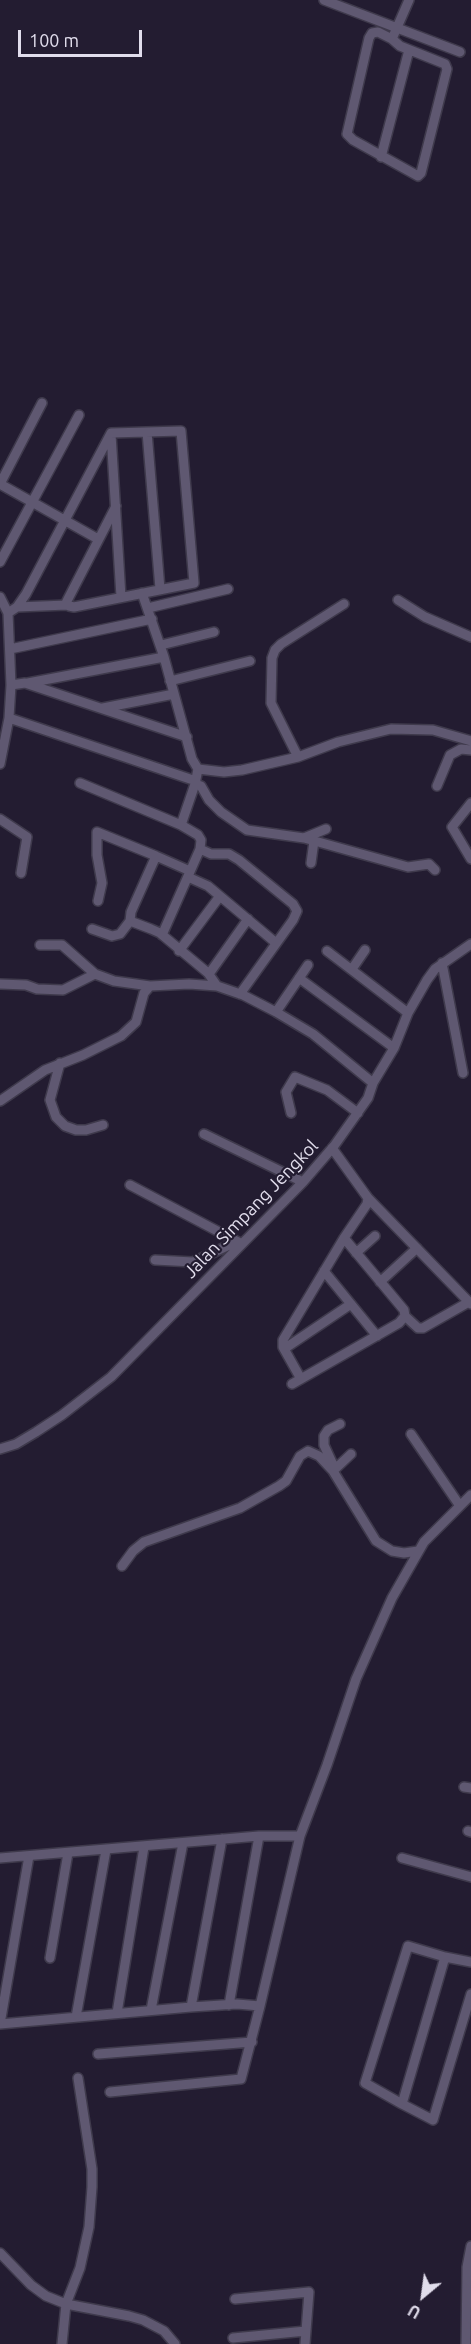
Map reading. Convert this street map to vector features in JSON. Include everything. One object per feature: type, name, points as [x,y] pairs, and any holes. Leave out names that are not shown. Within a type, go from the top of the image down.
[{"type":"street","points":[[324,0],[460,52]]},
{"type":"street","points":[[392,39],[409,0]]},
{"type":"street","points":[[378,32],[409,50],[445,64],[447,69],[421,173],[418,176],[381,157],[347,134],[372,33],[378,32]]},
{"type":"street","points":[[381,157],[409,50]]},
{"type":"street","points":[[42,403],[0,484],[99,539]]},
{"type":"street","points":[[0,562],[79,415]]},
{"type":"street","points":[[17,607],[68,605],[74,607],[194,583],[181,431],[111,433]]},
{"type":"street","points":[[147,432],[160,589]]},
{"type":"street","points":[[111,433],[121,597]]},
{"type":"street","points":[[8,613],[17,607],[67,520],[111,433]]},
{"type":"street","points":[[68,605],[68,599],[116,506]]},
{"type":"street","points":[[148,608],[228,589]]},
{"type":"street","points":[[142,593],[161,645],[192,759],[198,769],[181,825]]},
{"type":"street","points":[[0,597],[8,613],[11,685],[9,717],[3,731],[0,764]]},
{"type":"street","points":[[399,600],[425,617],[471,636]]},
{"type":"street","points":[[298,757],[272,702],[272,658],[275,650],[281,644],[344,604]]},
{"type":"street","points":[[10,649],[152,619]]},
{"type":"street","points":[[161,645],[213,632]]},
{"type":"street","points":[[11,685],[164,657]]},
{"type":"street","points":[[170,681],[250,661]]},
{"type":"street","points":[[25,683],[187,737]]},
{"type":"street","points":[[100,708],[174,694]]},
{"type":"street","points":[[9,717],[195,782],[201,786],[209,800],[221,812],[247,830],[309,840],[408,867],[429,864],[435,870]]},
{"type":"street","points":[[198,769],[224,772],[242,770],[298,757],[338,742],[391,729],[433,730],[471,741]]},
{"type":"street","points":[[437,786],[450,755],[460,749],[471,750]]},
{"type":"street","points":[[80,783],[181,825],[198,835],[200,849],[162,935]]},
{"type":"street","points":[[471,804],[452,827],[471,858]]},
{"type":"street","points":[[0,819],[27,837],[21,873]]},
{"type":"street","points":[[309,840],[326,829]]},
{"type":"street","points":[[98,901],[102,883],[97,855],[97,832],[156,856],[189,874],[208,886],[276,943]]},
{"type":"street","points":[[309,840],[311,863]]},
{"type":"street","points":[[200,849],[211,854],[229,854],[293,904],[297,910],[293,920],[240,994]]},
{"type":"street","points":[[92,929],[112,936],[120,934],[130,921],[131,912],[156,856]]},
{"type":"street","points":[[179,951],[220,896]]},
{"type":"street","points":[[209,974],[248,919]]},
{"type":"street","points":[[130,921],[162,935],[209,974],[217,986]]},
{"type":"street","name":"Jalan Simpang Jengkol","points":[[0,1449],[16,1444],[36,1432],[93,1393],[132,1358],[239,1243],[303,1182],[332,1148],[368,1098],[394,1048],[408,1013],[427,980],[442,963],[471,944]]},
{"type":"street","points":[[40,945],[62,945],[95,974],[114,981],[150,986],[189,984],[217,986],[240,994],[313,1034],[374,1083]]},
{"type":"street","points":[[351,969],[365,950]]},
{"type":"street","points":[[327,951],[408,1013]]},
{"type":"street","points":[[442,963],[464,1073]]},
{"type":"street","points":[[276,1012],[308,965]]},
{"type":"street","points":[[0,984],[63,990],[95,974]]},
{"type":"street","points":[[299,978],[394,1048]]},
{"type":"street","points":[[0,1101],[35,1076],[60,1063],[83,1055],[128,1031],[136,1022],[144,993],[150,986]]},
{"type":"street","points":[[60,1063],[50,1100],[56,1117],[65,1126],[76,1130],[86,1130],[103,1125]]},
{"type":"street","points":[[291,1113],[286,1092],[295,1077],[327,1090],[358,1113]]},
{"type":"street","points":[[204,1134],[303,1182]]},
{"type":"street","points":[[332,1148],[368,1198],[470,1303],[423,1328],[418,1328],[405,1317]]},
{"type":"street","points":[[130,1185],[239,1243]]},
{"type":"street","points":[[344,1239],[404,1310],[405,1317],[402,1322],[296,1381],[282,1342],[324,1271],[344,1239],[368,1204],[368,1198]]},
{"type":"street","points":[[356,1253],[375,1236]]},
{"type":"street","points":[[155,1260],[193,1262],[239,1243]]},
{"type":"street","points":[[380,1282],[417,1248]]},
{"type":"street","points":[[324,1271],[377,1336]]},
{"type":"street","points":[[284,1349],[351,1304]]},
{"type":"street","points":[[340,1424],[328,1430],[324,1436],[324,1444],[334,1470],[376,1541],[392,1551],[418,1551]]},
{"type":"street","points":[[411,1434],[460,1506]]},
{"type":"street","points":[[122,1566],[133,1551],[144,1542],[240,1508],[283,1484],[300,1456],[306,1451],[319,1456],[334,1470]]},
{"type":"street","points":[[334,1470],[351,1454]]},
{"type":"street","points":[[110,2092],[241,2079],[252,2042],[300,1836],[365,1658],[392,1598],[418,1551],[430,1534],[471,1495]]},
{"type":"street","points":[[0,1858],[259,1836],[300,1836]]},
{"type":"street","points":[[230,2005],[259,1836]]},
{"type":"street","points":[[191,2007],[222,1839]]},
{"type":"street","points":[[151,2010],[183,1843]]},
{"type":"street","points":[[117,2013],[144,1847]]},
{"type":"street","points":[[76,2017],[106,1850]]},
{"type":"street","points":[[50,1958],[68,1853]]},
{"type":"street","points":[[29,1856],[0,2024],[191,2007],[260,2006]]},
{"type":"street","points":[[402,1858],[471,1877]]},
{"type":"street","points":[[471,1962],[408,1946],[365,2083],[434,2121],[471,1994]]},
{"type":"street","points":[[402,2104],[445,1957]]},
{"type":"street","points":[[98,2054],[252,2042]]},
{"type":"street","points":[[62,2344],[66,2304],[85,2250],[90,2227],[92,2169],[78,2078]]},
{"type":"street","points":[[466,2344],[467,2267],[471,2246]]},
{"type":"street","points":[[0,2253],[38,2291],[66,2304],[142,2320],[164,2331],[176,2344]]},
{"type":"street","points":[[235,2300],[309,2292],[305,2344]]},
{"type":"street","points":[[233,2338],[306,2331]]}]
